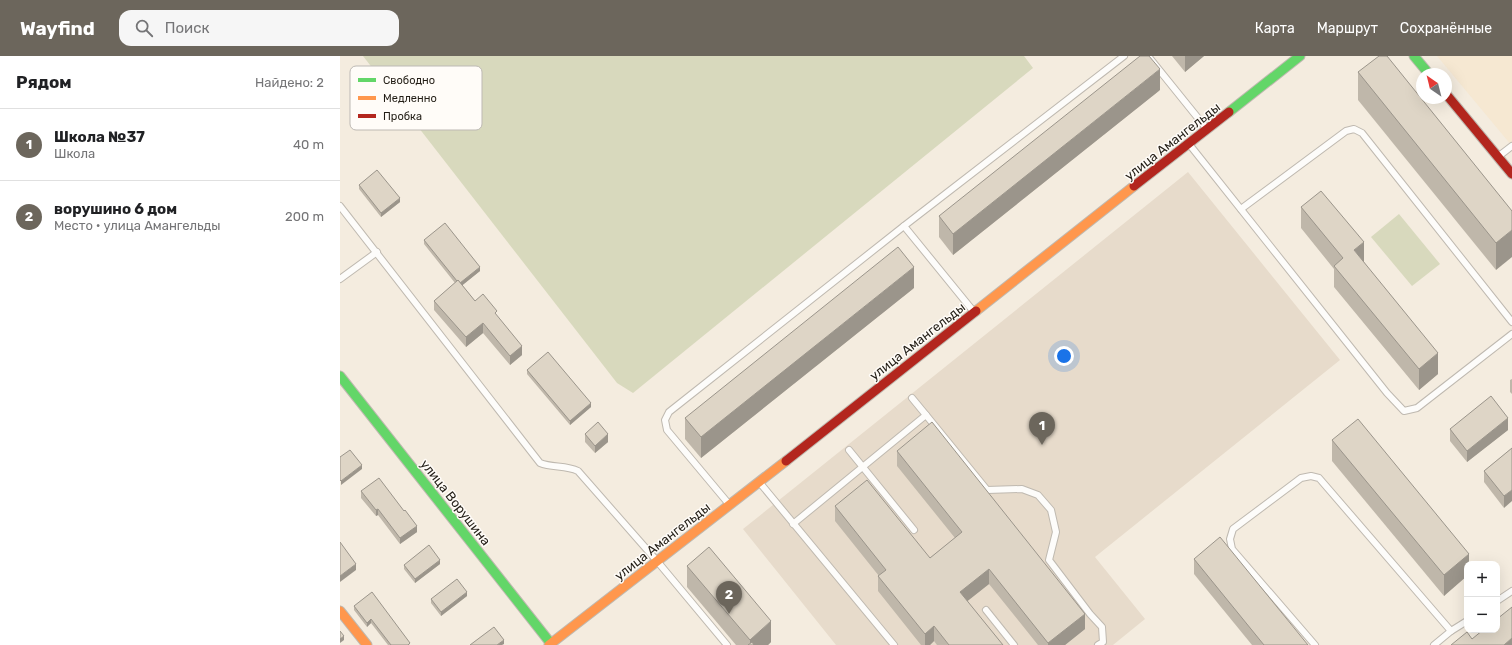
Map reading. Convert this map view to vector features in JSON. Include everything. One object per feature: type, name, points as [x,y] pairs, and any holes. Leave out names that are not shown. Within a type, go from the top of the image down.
[{"type":"street","name":"улица Амангельды","points":[[551,644],[1300,56]]},
{"type":"street","points":[[1414,56],[1424,68]]},
{"type":"street","points":[[1452,101],[1512,174]]},
{"type":"street","name":"улица Ворушина","points":[[340,376],[551,644]]},
{"type":"street","points":[[340,611],[366,645]]},
{"type":"lane","points":[[730,505],[668,430],[665,420],[669,412],[904,226],[1124,56]]},
{"type":"lane","points":[[1148,56],[1207,129]]},
{"type":"lane","points":[[1241,210],[1346,131],[1354,129],[1362,133],[1512,322]]},
{"type":"lane","points":[[1189,144],[1387,392],[1404,411],[1417,408],[1512,334]]},
{"type":"lane","points":[[1498,157],[1512,146]]},
{"type":"lane","points":[[340,206],[540,463],[570,468],[578,471],[657,561],[727,645]]},
{"type":"lane","points":[[904,226],[975,312]]},
{"type":"lane","points":[[340,279],[376,252]]},
{"type":"lane","points":[[912,398],[987,490],[1022,489],[1038,495],[1051,510],[1056,532],[1049,560],[1090,614],[1102,627],[1103,642],[1098,645]]},
{"type":"lane","points":[[794,524],[926,415]]},
{"type":"lane","points":[[849,450],[914,530]]},
{"type":"lane","points":[[1315,645],[1232,549],[1230,539],[1233,529],[1302,478],[1311,476],[1319,478],[1451,631]]},
{"type":"lane","points":[[759,482],[894,645]]},
{"type":"lane","points":[[1500,599],[1512,591]]},
{"type":"lane","points":[[986,610],[1014,645]]},
{"type":"lane","points":[[1434,645],[1464,623]]},
{"type":"shaded area","points":[[1437,56],[1512,56],[1512,146],[1452,74],[1452,68],[1447,68]]},
{"type":"shaded area","points":[[1188,172],[1340,360],[1095,557],[1145,619],[1113,645],[836,645],[743,529]]},
{"type":"green space","points":[[363,56],[1024,56],[1033,68],[633,393],[617,383],[420,130],[482,130],[482,66],[371,66]]},
{"type":"green space","points":[[1399,214],[1440,264],[1412,286],[1371,237]]},
{"type":"building","points":[[1140,56],[1149,56],[1160,69],[953,234],[939,216]]},
{"type":"building","points":[[1379,56],[1387,56],[1416,92],[1416,104],[1426,104],[1512,211],[1512,230],[1496,243],[1358,72]]},
{"type":"building","points":[[377,170],[400,198],[381,213],[359,185]]},
{"type":"building","points":[[1321,191],[1364,242],[1354,250],[1438,353],[1419,369],[1334,266],[1343,258],[1301,207]]},
{"type":"building","points":[[445,223],[480,267],[460,283],[424,240]]},
{"type":"building","points":[[898,247],[914,267],[701,437],[685,418]]},
{"type":"building","points":[[458,280],[475,301],[483,294],[497,311],[495,313],[522,346],[510,356],[483,323],[466,337],[434,301]]},
{"type":"building","points":[[548,352],[591,403],[570,421],[527,370]]},
{"type":"building","points":[[1491,396],[1508,418],[1467,451],[1450,429]]},
{"type":"building","points":[[1358,419],[1469,554],[1444,575],[1332,440]]},
{"type":"building","points":[[598,422],[608,434],[595,446],[585,434]]},
{"type":"building","points":[[932,422],[1085,614],[1048,643],[989,569],[960,592],[1003,645],[949,645],[934,626],[925,634],[878,576],[886,570],[835,506],[867,480],[930,558],[962,532],[897,451]]},
{"type":"building","points":[[1512,448],[1512,490],[1504,496],[1484,471]]},
{"type":"building","points":[[350,450],[362,465],[341,481],[340,457]]},
{"type":"building","points":[[379,478],[417,526],[400,538],[378,509],[376,510],[361,491]]},
{"type":"building","points":[[1220,537],[1308,645],[1264,645],[1194,559]]},
{"type":"building","points":[[340,542],[356,564],[340,576]]},
{"type":"building","points":[[429,545],[440,560],[415,579],[404,565]]},
{"type":"building","points":[[709,547],[771,621],[750,640],[687,566]]},
{"type":"building","points":[[457,579],[467,592],[441,612],[431,599]]},
{"type":"building","points":[[372,592],[410,643],[408,645],[391,645],[371,619],[367,623],[354,606]]},
{"type":"building","points":[[1512,607],[1512,638],[1504,645],[1451,645],[1466,633],[1468,633],[1472,639],[1479,633],[1500,633],[1500,617]]},
{"type":"building","points":[[494,627],[504,640],[497,645],[470,645]]},
{"type":"building","points":[[340,631],[344,636],[340,639]]},
{"type":"traffic: fast","points":[[1229,112],[1300,56]]},
{"type":"traffic: fast","points":[[1414,56],[1424,68]]},
{"type":"traffic: fast","points":[[340,376],[552,645]]},
{"type":"traffic: slow","points":[[976,311],[1134,186]]},
{"type":"traffic: slow","points":[[549,645],[786,461]]},
{"type":"traffic: slow","points":[[340,611],[367,645]]},
{"type":"traffic: jam","points":[[1452,101],[1512,174]]},
{"type":"traffic: jam","points":[[1134,186],[1229,112]]},
{"type":"traffic: jam","points":[[786,461],[976,311]]},
{"type":"place","name":"Школа №37","points":[[1042,445]]},
{"type":"place","name":"ворушино 6 дом","points":[[729,614]]}]
